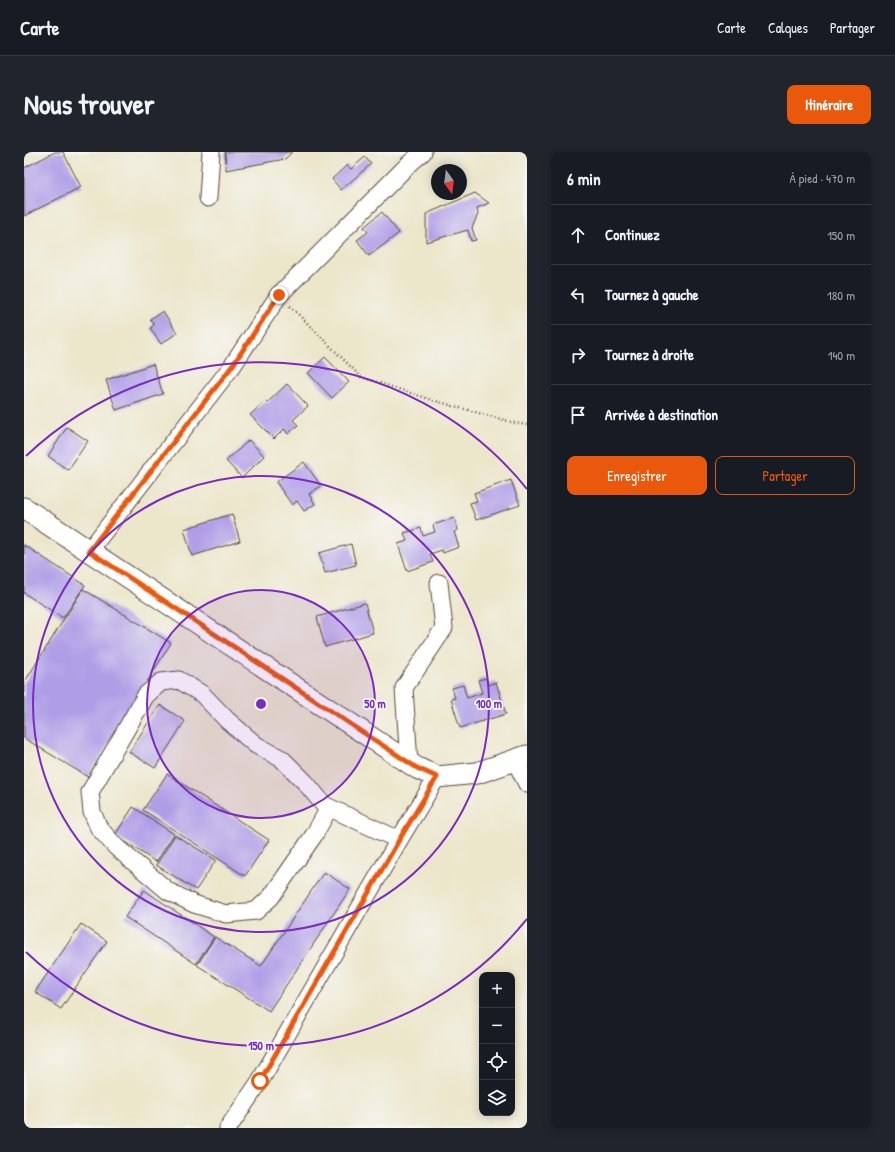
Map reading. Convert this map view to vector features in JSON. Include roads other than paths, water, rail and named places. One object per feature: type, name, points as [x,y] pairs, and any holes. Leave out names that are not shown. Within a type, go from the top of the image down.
[{"type":"street","points":[[208,198],[211,152]]},
{"type":"street","points":[[89,551],[233,365],[279,295],[408,165],[423,152]]},
{"type":"street","points":[[24,508],[417,768],[437,777],[477,773],[521,758],[527,784]]},
{"type":"street","points":[[409,763],[404,688],[444,628],[439,583]]},
{"type":"street","points":[[329,808],[314,835],[271,897],[256,911],[226,914],[194,904],[168,890],[116,847],[99,828],[92,812],[90,792],[146,695],[161,682],[179,680],[202,694],[226,720],[256,745],[282,759],[305,782],[324,805],[399,840]]},
{"type":"street","points":[[228,1128],[260,1081],[437,777]]}]
